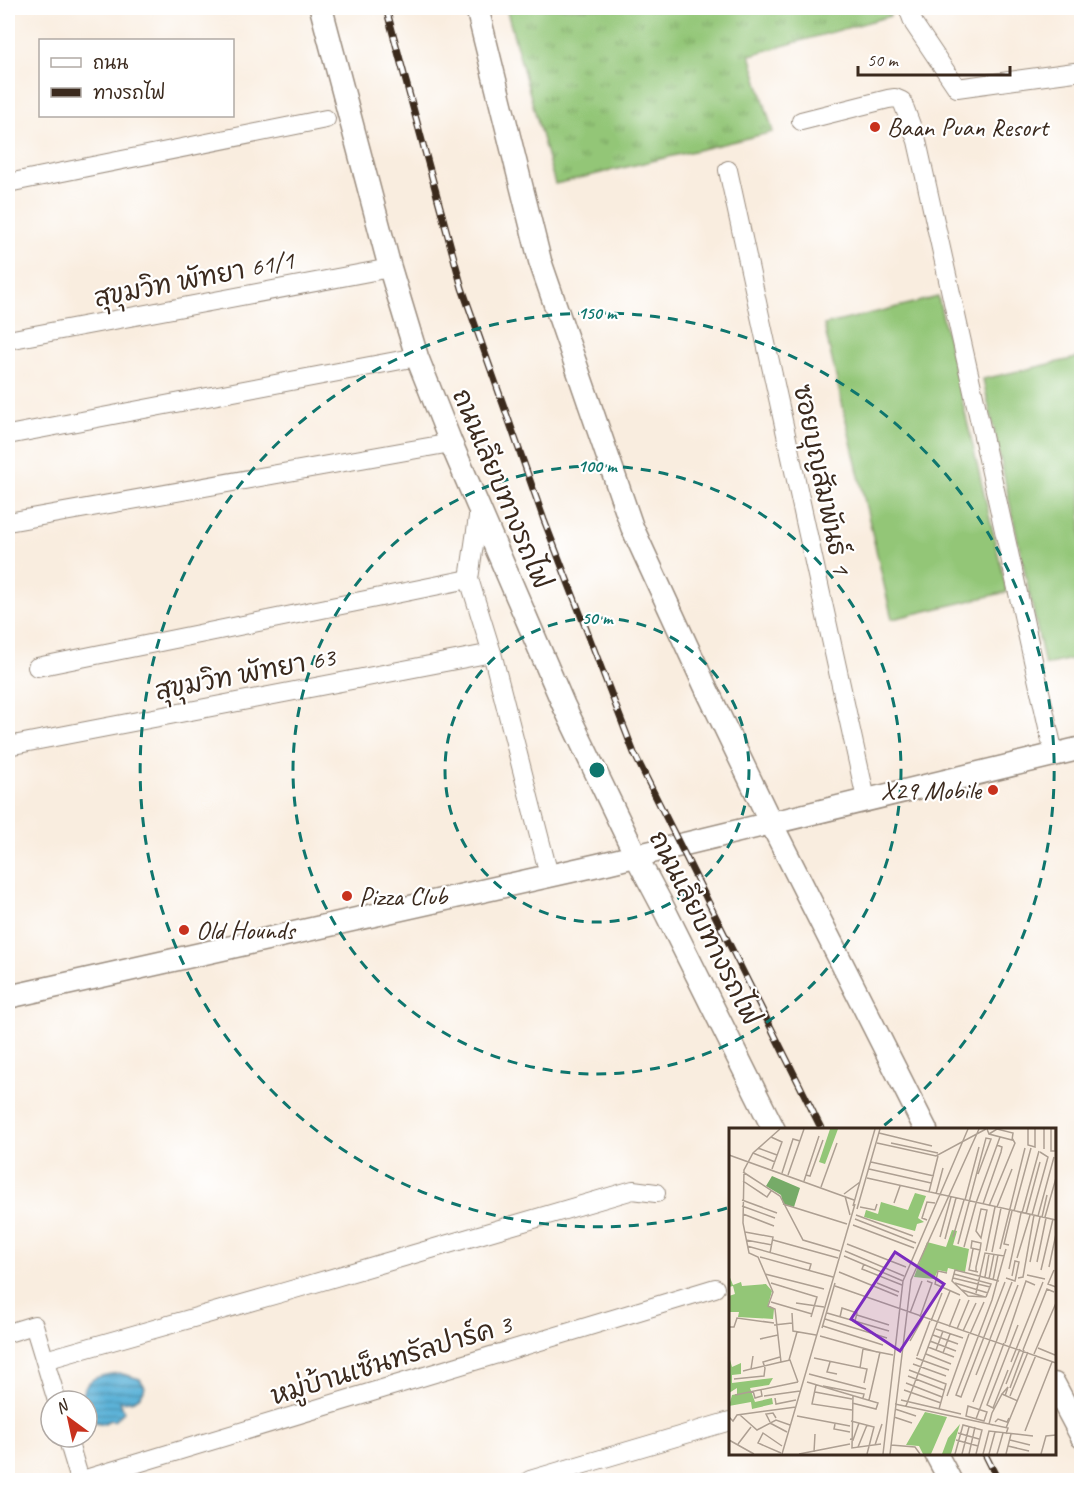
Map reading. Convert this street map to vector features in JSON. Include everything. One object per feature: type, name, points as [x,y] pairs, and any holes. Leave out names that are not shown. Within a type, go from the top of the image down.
[{"type":"street","name":"ถนนเลียบทางรถไฟ","points":[[321,8],[390,268],[417,357],[451,443],[564,706],[636,856],[773,1128]]},
{"type":"street","points":[[477,8],[540,261],[632,527],[771,823],[925,1128]]},
{"type":"street","points":[[908,8],[914,24],[957,88],[1082,70]]},
{"type":"street","points":[[801,121],[888,99],[895,98],[902,101],[917,141],[1054,754]]},
{"type":"street","points":[[8,183],[326,119]]},
{"type":"street","name":"ซอยบุญสัมพันธ์ 1","points":[[728,170],[866,799]]},
{"type":"street","name":"สุขุมวิท พัทยา 61/1","points":[[8,340],[390,268]]},
{"type":"street","points":[[8,435],[417,357]]},
{"type":"street","points":[[8,522],[451,443]]},
{"type":"street","points":[[479,510],[469,579],[492,653],[549,875]]},
{"type":"street","points":[[37,667],[469,579]]},
{"type":"street","name":"สุขุมวิท พัทยา 63","points":[[8,746],[492,653]]},
{"type":"street","points":[[8,997],[636,856],[1082,748]]},
{"type":"street","points":[[45,1360],[633,1190],[656,1193]]},
{"type":"street","name":"หมู่บ้านเซ็นทรัลปาร์ค 3","points":[[71,1449],[81,1480],[715,1288]]},
{"type":"street","points":[[8,1333],[34,1325],[53,1389]]},
{"type":"street","points":[[1056,1388],[1082,1437]]},
{"type":"street","points":[[530,1480],[729,1421]]},
{"type":"street","points":[[937,1455],[950,1480]]},
{"type":"green space","points":[[506,8],[888,8],[890,16],[750,55],[773,132],[555,184]]},
{"type":"green space","points":[[938,297],[1007,592],[892,619],[824,325]]},
{"type":"green space","points":[[1081,357],[1081,657],[1045,665],[983,379]]},
{"type":"water","points":[[119,1373],[140,1379],[145,1387],[136,1399],[120,1401],[124,1412],[114,1421],[110,1420],[103,1424],[99,1423],[99,1389],[84,1389],[93,1379]]},
{"type":"railway","points":[[386,8],[462,288],[544,520],[634,753],[821,1128]]},
{"type":"railway","points":[[986,1455],[998,1480]]},
{"type":"place","name":"Baan Puan Resort","points":[[875,127]]},
{"type":"place","name":"X29 Mobile","points":[[993,790]]},
{"type":"place","name":"Pizza Club","points":[[347,896]]},
{"type":"place","name":"Old Hounds","points":[[184,930]]}]
